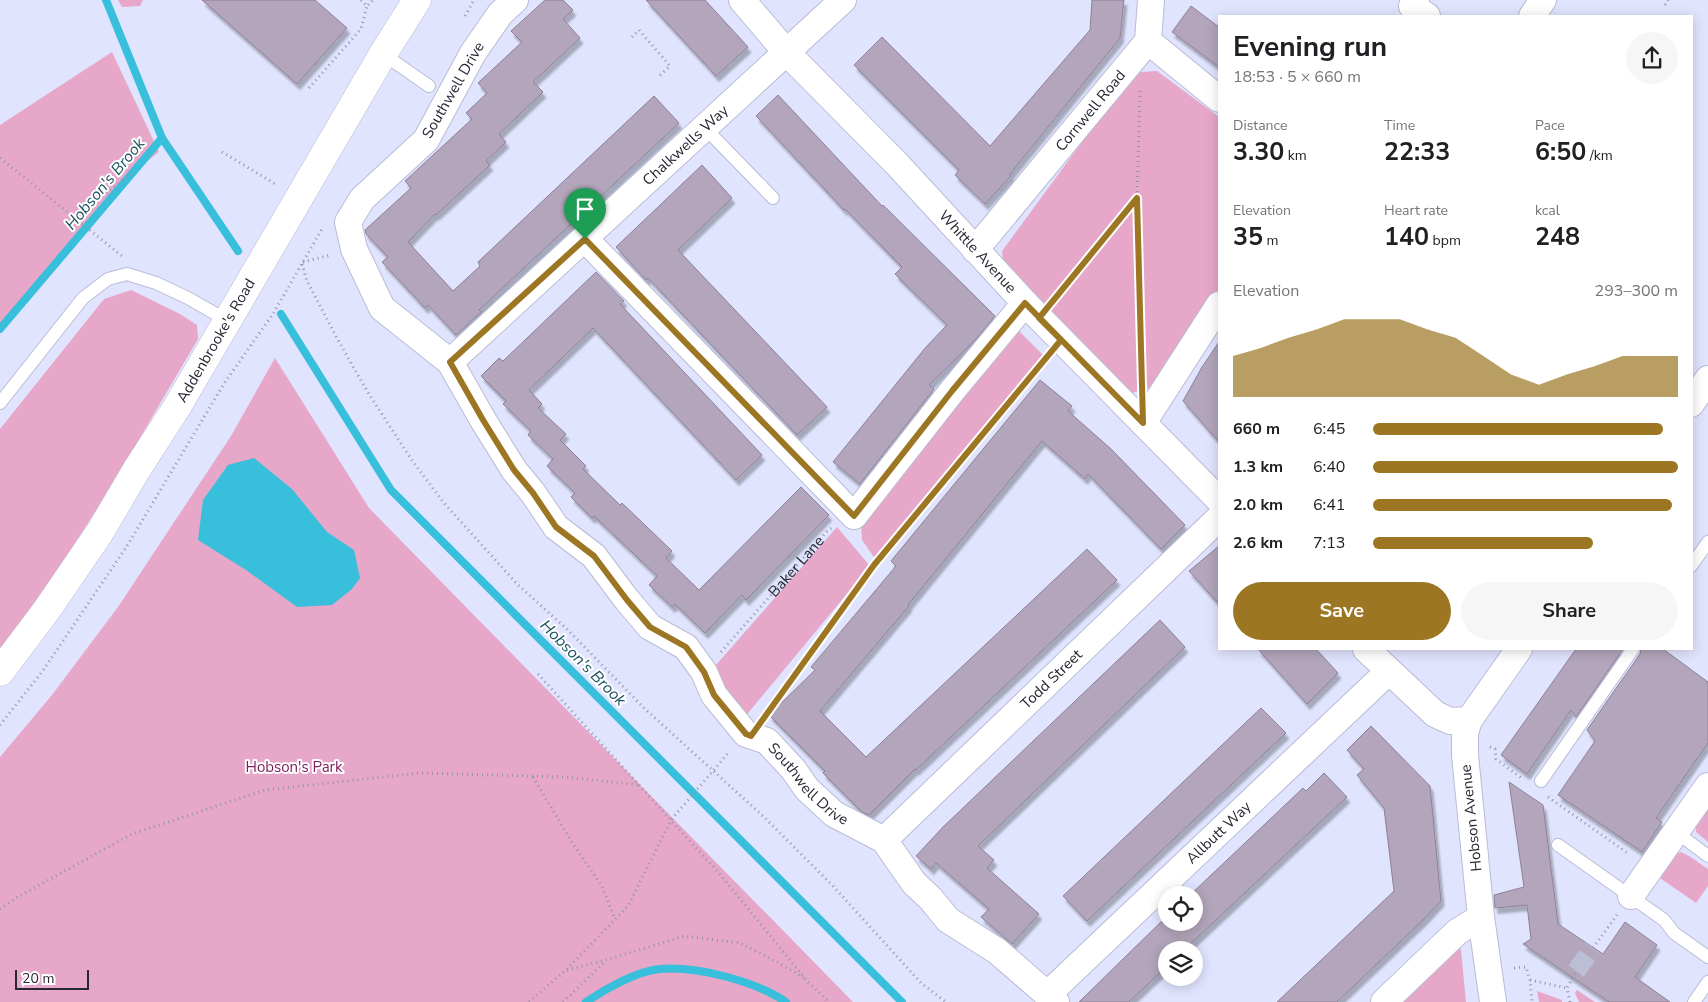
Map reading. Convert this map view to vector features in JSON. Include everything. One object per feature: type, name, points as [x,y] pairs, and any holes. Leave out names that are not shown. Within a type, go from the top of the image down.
[{"type":"street","name":"Addenbrooke's Road","points":[[0,672],[100,532],[137,469],[178,407],[383,54],[417,0]]},
{"type":"street","name":"Southwell Drive","points":[[515,0],[500,14],[473,53],[426,140],[362,199],[348,222],[354,249],[382,308],[450,362],[514,470],[533,493],[556,527],[594,556],[650,627],[686,647],[704,672],[714,695],[749,735],[768,741],[793,769],[807,789],[834,814],[884,840],[914,883],[931,899],[948,920],[997,951],[1052,998]]},
{"type":"street","name":"Whittle Avenue","points":[[742,0],[787,53],[896,164],[974,250],[1218,499]]},
{"type":"street","name":"Chalkwells Way","points":[[450,362],[843,0]]},
{"type":"street","points":[[1152,0],[1148,41],[1218,98]]},
{"type":"street","points":[[1533,15],[1543,0]]},
{"type":"street","name":"Cornwell Road","points":[[974,250],[1148,41]]},
{"type":"street","points":[[585,239],[854,516],[952,391],[1032,310]]},
{"type":"street","points":[[1143,423],[1218,307]]},
{"type":"street","points":[[1693,401],[1708,379]]},
{"type":"street","name":"Todd Street","points":[[884,840],[1218,519]]},
{"type":"street","points":[[1367,650],[1435,714],[1450,721],[1469,720]]},
{"type":"street","name":"Hobson Avenue","points":[[1493,1002],[1481,916],[1465,755],[1465,733],[1469,720],[1518,650]]},
{"type":"street","name":"Allbutt Way","points":[[1052,998],[1389,671]]},
{"type":"street","points":[[1630,896],[1708,786]]},
{"type":"street","points":[[1384,1002],[1457,932],[1481,916]]},
{"type":"lane","points":[[383,54],[429,86]]},
{"type":"lane","points":[[704,127],[773,198]]},
{"type":"lane","points":[[0,402],[83,298],[108,279],[127,274],[156,283],[188,298],[228,321]]},
{"type":"lane","points":[[1693,561],[1700,545]]},
{"type":"lane","points":[[1538,786],[1633,650]]},
{"type":"lane","points":[[1676,832],[1708,856]]},
{"type":"lane","points":[[1558,845],[1664,920],[1674,933],[1708,957]]},
{"type":"lane","points":[[1694,1002],[1708,982]]},
{"type":"path","points":[[361,0],[367,6]]},
{"type":"path","points":[[309,88],[361,29],[367,6],[373,0]]},
{"type":"path","points":[[461,24],[474,0]]},
{"type":"path","points":[[1665,5],[1668,0]]},
{"type":"path","points":[[632,37],[640,30],[670,66],[658,77]]},
{"type":"path","points":[[1140,81],[1137,198],[1141,381]]},
{"type":"path","points":[[222,152],[299,198]]},
{"type":"path","points":[[0,158],[109,245]]},
{"type":"path","points":[[75,218],[134,171]]},
{"type":"path","points":[[1032,310],[1137,198]]},
{"type":"path","points":[[0,726],[42,672],[122,554],[225,382],[273,314],[327,220]]},
{"type":"path","points":[[302,264],[307,281],[367,390],[411,459],[444,503],[516,584],[568,630],[630,694],[764,817],[833,886],[921,983],[946,1002]]},
{"type":"path","points":[[529,1002],[566,970],[628,906],[671,820],[679,809],[712,770],[749,735],[874,565],[1061,340]]},
{"type":"path","name":"Baker Lane","points":[[704,672],[828,530],[854,516]]},
{"type":"path","points":[[538,674],[719,873],[808,981],[829,1002]]},
{"type":"path","points":[[1465,755],[1483,744],[1495,748],[1496,759],[1538,786],[1650,868]]},
{"type":"path","points":[[0,909],[16,898],[132,834],[265,790],[419,773],[564,777],[639,785]]},
{"type":"path","points":[[533,777],[573,844],[602,886],[615,919]]},
{"type":"path","points":[[1593,948],[1630,896]]},
{"type":"path","points":[[566,970],[685,936],[740,943],[808,981]]},
{"type":"path","points":[[563,1002],[606,960]]},
{"type":"path","points":[[1570,1002],[1566,988],[1576,971]]},
{"type":"path","points":[[1530,980],[1566,988]]},
{"type":"green space","points":[[118,0],[143,0],[140,6],[122,7]]},
{"type":"green space","points":[[112,52],[159,152],[134,171],[0,329],[0,125]]},
{"type":"green space","points":[[1157,71],[1218,116],[1218,291],[1156,386],[1125,395],[1004,269],[1002,251],[1126,82],[1140,72]]},
{"type":"green space","points":[[131,290],[180,314],[197,325],[198,339],[80,536],[0,648],[0,429],[104,299]]},
{"type":"green space","points":[[1014,326],[1045,357],[876,560],[862,540],[861,521]]},
{"type":"green space","name":"Hobson's Park","points":[[275,358],[369,508],[853,1002],[0,1002],[0,757],[52,695],[118,607],[231,436]]},
{"type":"green space","points":[[837,527],[870,566],[744,718],[709,673]]},
{"type":"green space","points":[[1708,807],[1708,842],[1696,832],[1696,826]]},
{"type":"green space","points":[[1681,852],[1708,869],[1708,886],[1696,903],[1660,878],[1674,856]]},
{"type":"green space","points":[[1459,946],[1466,1002],[1400,1002]]},
{"type":"green space","points":[[1577,990],[1595,1002],[1579,1002],[1575,993]]},
{"type":"green space","points":[[1537,991],[1562,1000],[1562,1002],[1539,1002]]},
{"type":"water","points":[[254,458],[292,489],[327,532],[354,550],[360,578],[352,589],[332,605],[297,607],[246,570],[198,540],[203,500],[228,465]]},
{"type":"building","points":[[202,0],[315,0],[347,28],[297,84]]},
{"type":"building","points":[[545,0],[563,0],[573,10],[563,19],[580,38],[533,82],[543,92],[499,134],[506,142],[486,161],[490,165],[435,214],[408,242],[453,291],[480,266],[478,262],[654,96],[679,123],[479,310],[481,312],[456,335],[428,305],[425,308],[382,262],[388,257],[366,234],[365,230],[411,188],[405,181],[472,119],[466,113],[487,93],[478,83],[522,42],[511,31]]},
{"type":"building","points":[[646,0],[705,0],[748,47],[716,76]]},
{"type":"building","points":[[1092,0],[1124,0],[1120,38],[1010,174],[1011,176],[985,204],[955,175],[959,170],[854,65],[882,37],[990,146],[1090,30]]},
{"type":"building","points":[[1191,6],[1218,26],[1218,66],[1172,32]]},
{"type":"building","points":[[778,95],[882,206],[995,316],[977,338],[929,385],[934,389],[860,484],[833,462],[926,347],[947,325],[895,274],[902,267],[844,210],[756,116]]},
{"type":"building","points":[[702,165],[732,198],[678,250],[827,407],[797,435],[648,278],[646,280],[616,247]]},
{"type":"building","points":[[596,272],[624,301],[620,304],[762,455],[736,480],[593,328],[529,390],[542,404],[538,408],[566,434],[560,440],[586,466],[583,469],[672,551],[666,558],[699,590],[801,487],[829,515],[746,600],[742,595],[705,633],[675,604],[672,607],[649,585],[657,576],[594,516],[592,518],[571,497],[575,493],[547,466],[553,459],[528,435],[531,431],[503,404],[506,401],[481,376],[499,358],[503,361]]},
{"type":"building","points":[[1218,343],[1218,441],[1183,401]]},
{"type":"building","points":[[1040,380],[1072,406],[1068,411],[1111,449],[1185,525],[1161,549],[1088,474],[1085,479],[1042,441],[909,606],[820,711],[866,757],[1087,549],[1117,580],[915,769],[869,815],[862,812],[823,773],[825,771],[769,715],[815,670],[811,667],[896,566],[891,561]]},
{"type":"building","points":[[1218,547],[1218,603],[1189,571]]},
{"type":"building","points":[[1160,620],[1185,647],[978,846],[994,860],[987,868],[1039,914],[1012,944],[981,917],[989,909],[936,863],[931,869],[916,856],[943,827]]},
{"type":"building","points":[[1259,650],[1317,650],[1338,673],[1307,704]]},
{"type":"building","points":[[1575,650],[1622,650],[1576,717],[1571,710],[1527,774],[1501,755]]},
{"type":"building","points":[[1641,650],[1664,650],[1708,682],[1708,743],[1656,818],[1662,822],[1642,852],[1558,795],[1595,741],[1587,730],[1640,654]]},
{"type":"building","points":[[1261,708],[1286,733],[1087,921],[1063,896]]},
{"type":"building","points":[[1371,726],[1430,786],[1441,901],[1337,1002],[1277,1002],[1394,891],[1384,808],[1357,775],[1364,769],[1347,750]]},
{"type":"building","points":[[1324,773],[1347,797],[1194,941],[1158,941],[1158,975],[1129,1002],[1079,1002],[1158,925],[1158,931],[1203,931],[1203,886],[1200,886],[1303,788],[1306,791]]},
{"type":"building","points":[[1509,782],[1543,805],[1558,924],[1603,954],[1625,922],[1657,945],[1635,977],[1670,1002],[1609,1002],[1523,944],[1531,939],[1527,905],[1495,908],[1494,895],[1524,887]]},
{"type":"waterway","points":[[106,0],[162,138]]},
{"type":"waterway","name":"Hobson's Brook","points":[[0,329],[162,138],[238,251]]},
{"type":"waterway","name":"Hobson's Brook","points":[[281,314],[391,490],[902,1002]]},
{"type":"waterway","points":[[586,1002],[631,977],[660,969],[691,970],[725,976],[773,994],[786,1002]]},
{"type":"tunnel","points":[[1576,971],[1593,948]]},
{"type":"route","points":[[585,239],[450,362],[514,470],[533,493],[556,527],[594,556],[650,627],[686,647],[704,672],[714,695],[746,734],[751,736],[874,565],[1061,340],[1039,318],[1137,198],[1143,423],[1061,340],[1025,303],[952,391],[854,516],[585,239]]}]
